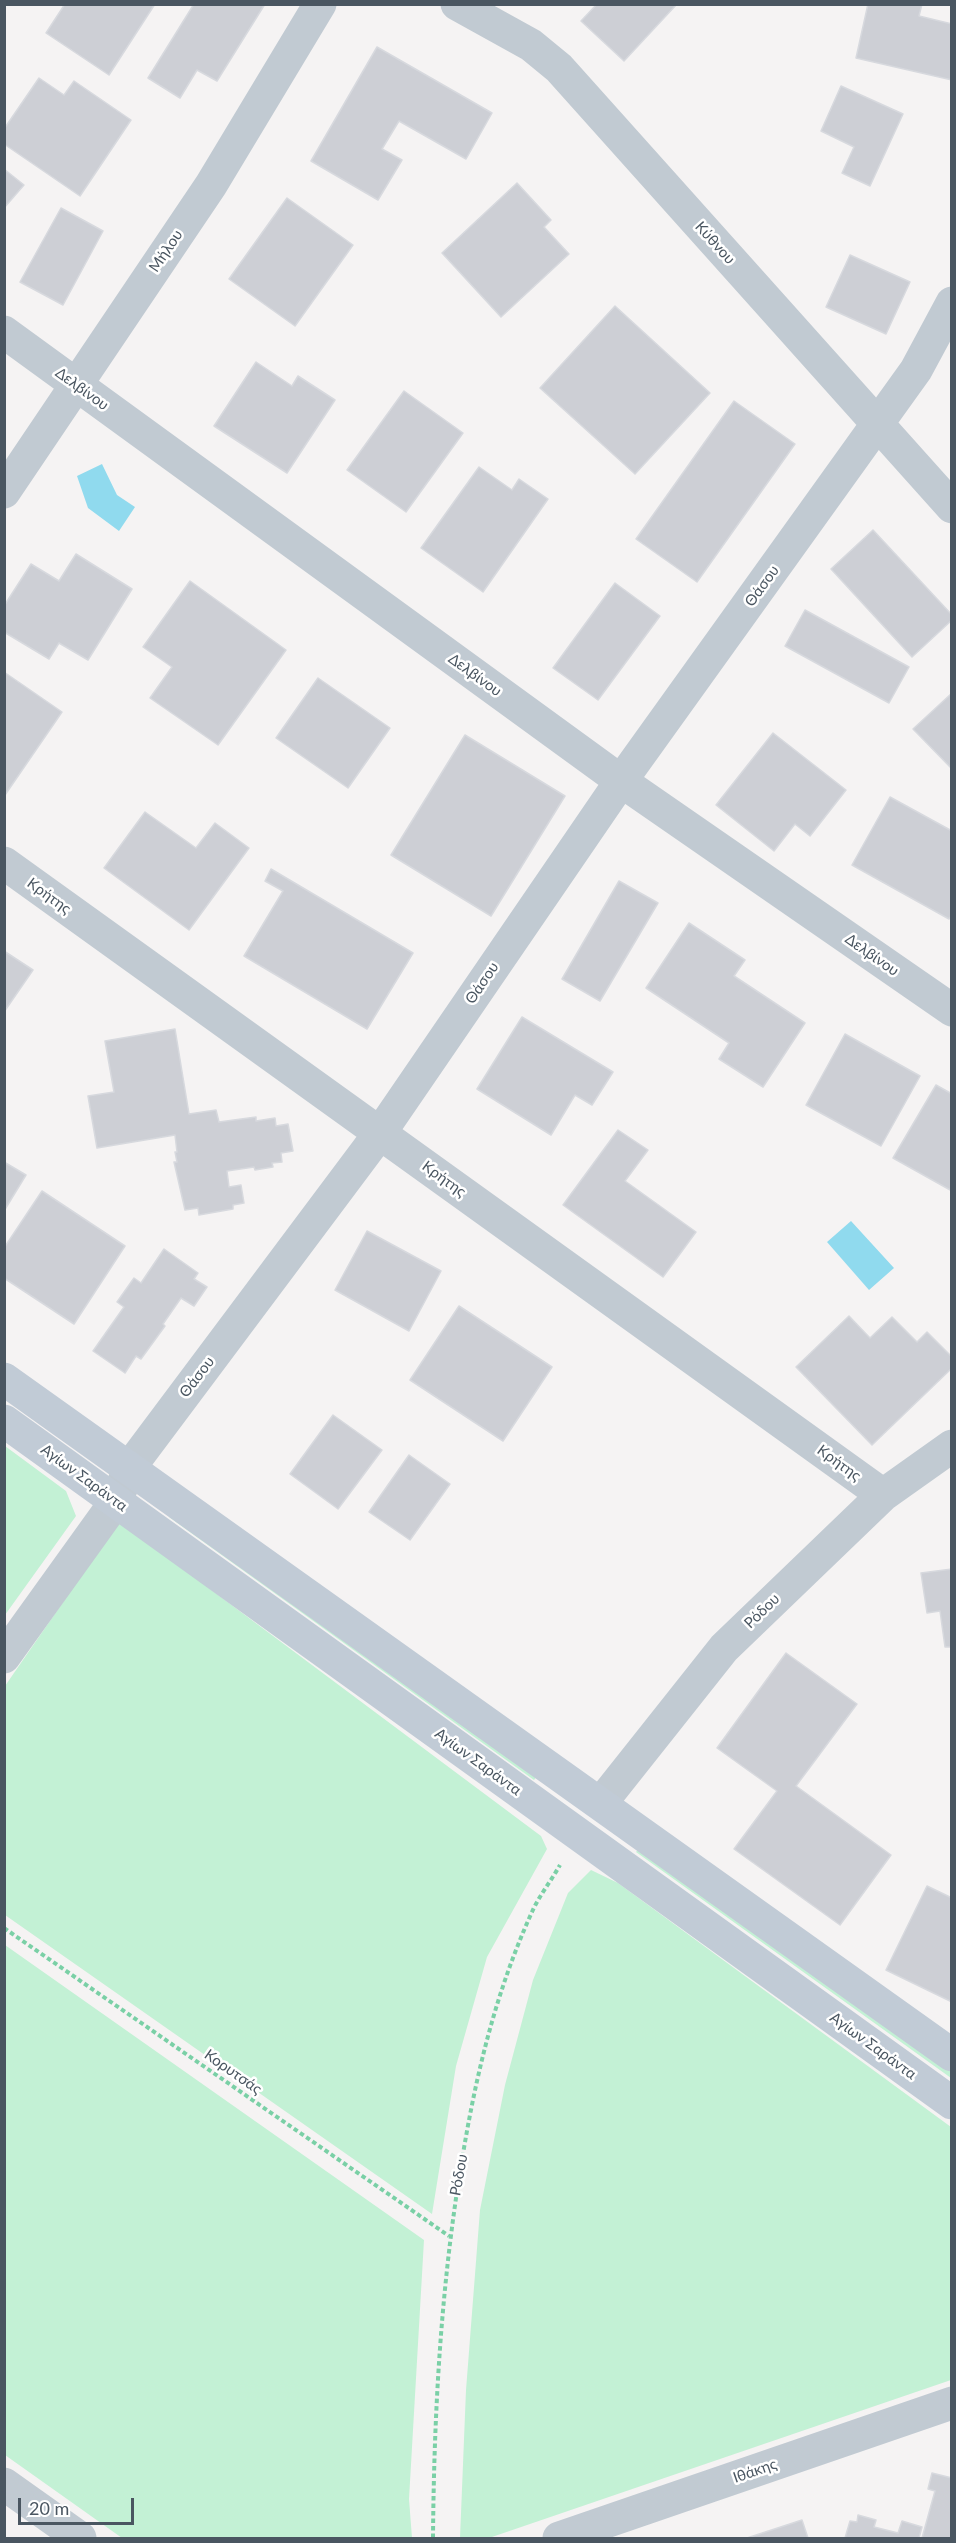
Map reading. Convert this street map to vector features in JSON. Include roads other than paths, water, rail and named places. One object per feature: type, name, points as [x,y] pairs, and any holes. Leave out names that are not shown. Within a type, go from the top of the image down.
[{"type":"main road","points":[[4,1379],[951,2055]]},
{"type":"main road","name":"Αγίων Σαράντα","points":[[4,1421],[951,2103]]},
{"type":"street","name":"Μήλου","points":[[4,492],[211,185],[320,4]]},
{"type":"street","name":"Κύθνου","points":[[457,4],[531,45],[559,68],[951,507]]},
{"type":"street","name":"Θάσου","points":[[4,1657],[116,1501],[130,1467],[380,1133],[621,781],[916,370],[951,303]]},
{"type":"street","name":"Δελβίνου","points":[[4,332],[621,781],[951,1010]]},
{"type":"street","name":"Κρήτης","points":[[4,863],[884,1495]]},
{"type":"street","name":"Ρόδου","points":[[601,1803],[724,1648],[884,1495],[951,1446]]},
{"type":"street","name":"Ιθάκης","points":[[559,2538],[951,2403]]},
{"type":"street","points":[[4,2484],[80,2538]]},
{"type":"water","points":[[102,464],[117,495],[135,507],[119,531],[88,508],[77,476]]},
{"type":"water","points":[[851,1221],[894,1268],[869,1290],[827,1242]]}]
